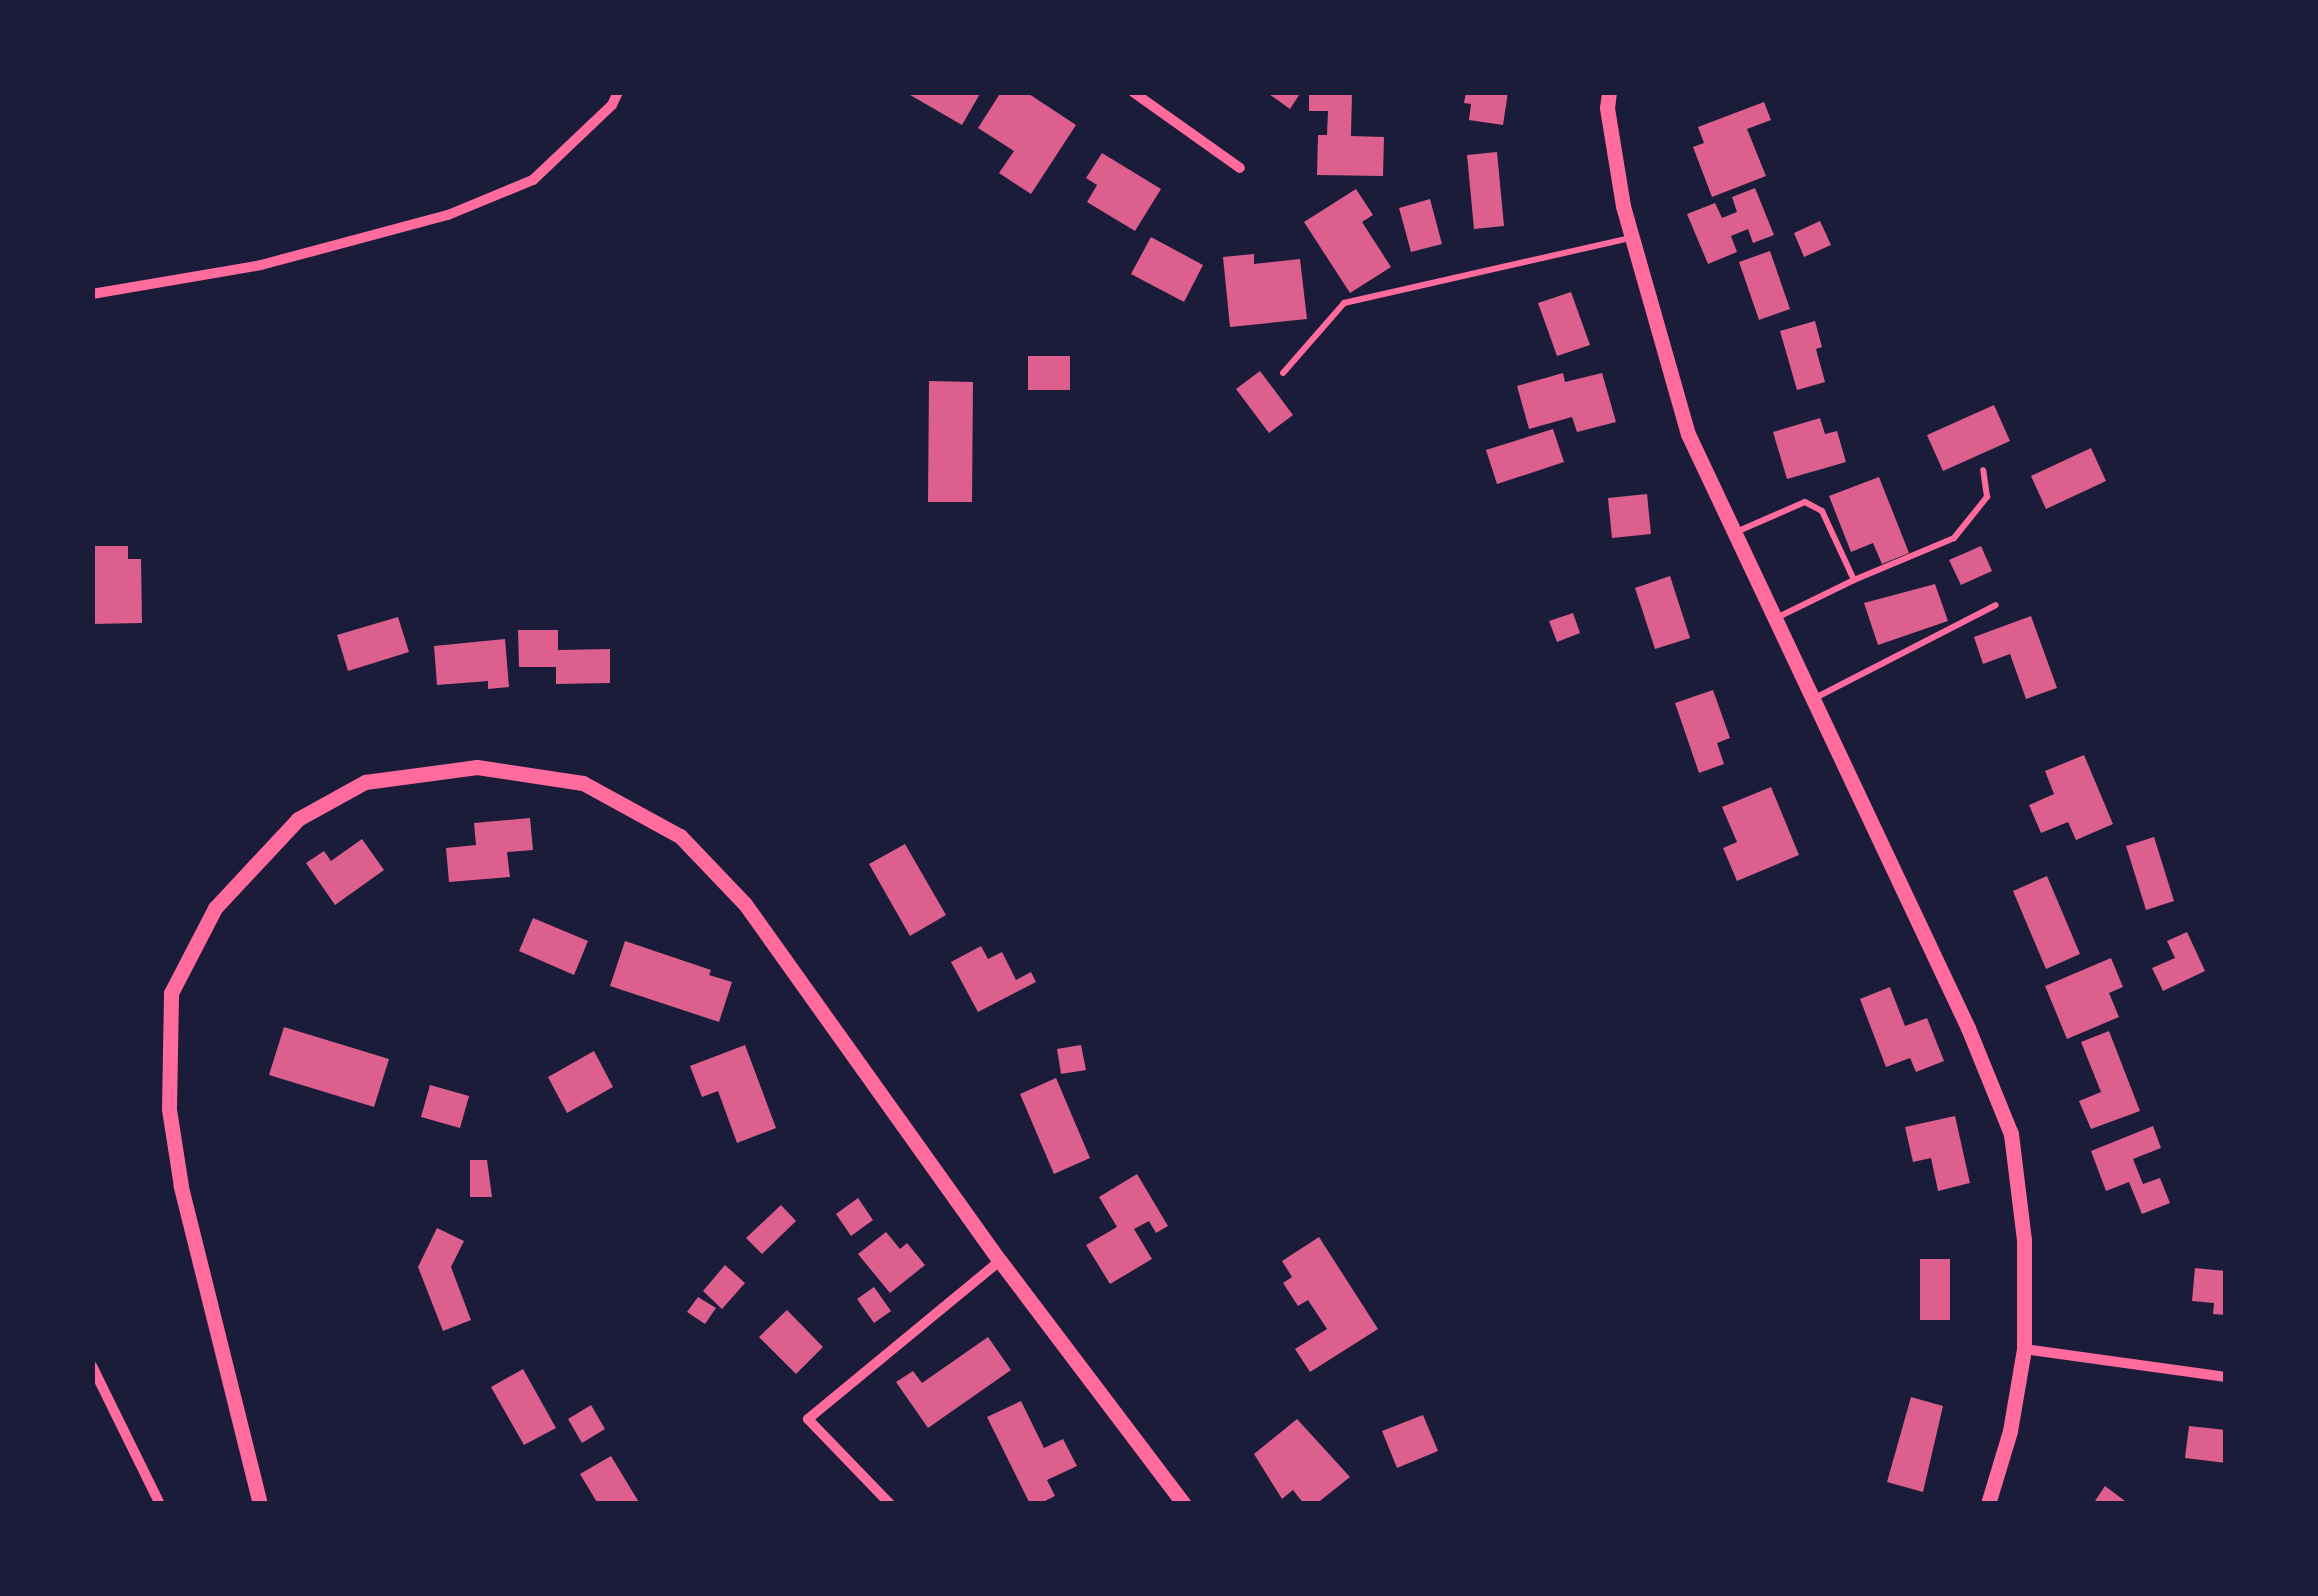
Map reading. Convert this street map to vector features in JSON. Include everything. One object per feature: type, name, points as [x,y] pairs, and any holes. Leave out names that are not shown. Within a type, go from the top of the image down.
[{"type":"street","points":[[92,294],[260,265],[448,216],[533,180],[612,105],[618,92]]},
{"type":"street","points":[[1133,92],[1240,168]]},
{"type":"street","points":[[1609,92],[1607,108],[1631,238],[1688,434],[1968,1028],[2011,1134],[2024,1240],[2024,1349],[2010,1432],[1988,1504]]},
{"type":"street","points":[[260,1504],[181,1186],[169,1109],[172,993],[215,908],[298,819],[365,782],[477,767],[583,784],[680,836],[745,904],[1000,1261],[1184,1504]]},
{"type":"street","points":[[890,1504],[808,1420],[1000,1261]]},
{"type":"street","points":[[2024,1349],[2226,1377]]},
{"type":"street","points":[[92,1366],[160,1504]]},
{"type":"lane","points":[[1283,374],[1344,303],[1631,238]]},
{"type":"lane","points":[[1775,618],[1954,538],[1987,497],[1983,470]]},
{"type":"lane","points":[[1734,533],[1805,502],[1822,511],[1854,580]]},
{"type":"lane","points":[[1813,699],[1996,605]]},
{"type":"building","points":[[905,92],[981,92],[962,125]]},
{"type":"building","points":[[1001,92],[1026,92],[1076,125],[1031,194],[999,173],[1014,151],[978,128]]},
{"type":"building","points":[[1266,92],[1301,92],[1290,109]]},
{"type":"building","points":[[1309,92],[1352,92],[1351,136],[1384,137],[1383,176],[1317,175],[1318,135],[1327,135],[1328,111],[1309,111]]},
{"type":"building","points":[[1466,92],[1508,92],[1503,125],[1469,120],[1471,104],[1464,103]]},
{"type":"building","points":[[1764,102],[1771,120],[1747,129],[1766,176],[1712,197],[1693,147],[1704,143],[1698,127]]},
{"type":"building","points":[[1497,152],[1504,226],[1474,229],[1467,155]]},
{"type":"building","points":[[1102,153],[1161,189],[1135,231],[1087,202],[1097,185],[1086,178]]},
{"type":"building","points":[[1755,188],[1774,235],[1753,243],[1748,229],[1731,236],[1737,252],[1708,264],[1687,214],[1715,203],[1722,218],[1737,212],[1732,197]]},
{"type":"building","points":[[1356,189],[1373,215],[1362,222],[1391,267],[1350,293],[1304,222]]},
{"type":"building","points":[[1430,199],[1442,244],[1411,252],[1399,208]]},
{"type":"building","points":[[1820,221],[1831,245],[1804,257],[1794,233]]},
{"type":"building","points":[[1151,237],[1203,265],[1184,302],[1131,274]]},
{"type":"building","points":[[1770,251],[1790,309],[1759,320],[1739,262]]},
{"type":"building","points":[[1254,254],[1254,264],[1300,259],[1307,319],[1230,327],[1223,257]]},
{"type":"building","points":[[1571,292],[1590,345],[1557,356],[1538,303]]},
{"type":"building","points":[[1815,321],[1822,347],[1816,349],[1825,382],[1797,390],[1780,331]]},
{"type":"building","points":[[1028,356],[1070,356],[1070,390],[1028,390]]},
{"type":"building","points":[[1260,371],[1293,415],[1269,433],[1236,389]]},
{"type":"building","points":[[1563,373],[1565,382],[1602,373],[1616,422],[1577,432],[1572,417],[1529,429],[1517,386]]},
{"type":"building","points":[[929,381],[973,382],[972,502],[928,502]]},
{"type":"building","points":[[1994,405],[2010,441],[1943,471],[1927,435]]},
{"type":"building","points":[[1820,418],[1825,434],[1837,431],[1846,462],[1787,479],[1773,432]]},
{"type":"building","points":[[1553,429],[1564,462],[1497,484],[1486,450]]},
{"type":"building","points":[[2091,448],[2106,481],[2046,509],[2031,476]]},
{"type":"building","points":[[1879,477],[1909,553],[1882,564],[1873,543],[1851,552],[1829,496]]},
{"type":"building","points":[[1647,494],[1651,534],[1612,538],[1608,498]]},
{"type":"building","points":[[92,546],[128,546],[128,559],[141,559],[142,623],[92,624]]},
{"type":"building","points":[[1981,546],[1992,571],[1961,585],[1949,560]]},
{"type":"building","points":[[1670,576],[1690,638],[1655,649],[1635,588]]},
{"type":"building","points":[[1935,584],[1948,621],[1878,645],[1864,603]]},
{"type":"building","points":[[1573,613],[1580,633],[1557,642],[1549,621]]},
{"type":"building","points":[[2031,616],[2057,688],[2026,699],[2010,654],[1983,664],[1974,637]]},
{"type":"building","points":[[398,617],[409,652],[348,671],[337,635]]},
{"type":"building","points":[[518,630],[558,630],[558,650],[610,649],[610,683],[556,684],[556,667],[519,667]]},
{"type":"building","points":[[505,639],[509,687],[488,689],[488,681],[437,685],[434,646]]},
{"type":"building","points":[[1713,690],[1730,738],[1717,743],[1724,764],[1699,773],[1675,703]]},
{"type":"building","points":[[2084,755],[2113,824],[2076,840],[2068,822],[2041,833],[2029,805],[2054,794],[2045,771]]},
{"type":"building","points":[[1771,787],[1799,855],[1737,881],[1723,848],[1737,842],[1722,807]]},
{"type":"building","points":[[530,818],[533,850],[507,852],[510,877],[449,882],[446,848],[476,845],[474,823]]},
{"type":"building","points":[[2154,837],[2174,901],[2146,910],[2126,846]]},
{"type":"building","points":[[362,839],[384,870],[335,905],[306,863],[324,851],[331,861]]},
{"type":"building","points":[[905,844],[946,915],[910,936],[869,864]]},
{"type":"building","points":[[2047,876],[2080,954],[2046,969],[2013,891]]},
{"type":"building","points":[[533,918],[588,941],[574,975],[519,951]]},
{"type":"building","points":[[2187,932],[2205,971],[2163,991],[2152,968],[2175,958],[2167,941]]},
{"type":"building","points":[[625,941],[711,970],[709,975],[732,982],[719,1022],[610,986]]},
{"type":"building","points":[[981,946],[988,959],[1002,952],[1016,980],[1031,972],[1036,982],[978,1012],[951,962]]},
{"type":"building","points":[[2111,958],[2123,987],[2109,993],[2119,1017],[2067,1039],[2045,986]]},
{"type":"building","points":[[1890,987],[1905,1026],[1927,1018],[1944,1061],[1916,1072],[1910,1058],[1886,1067],[1860,999]]},
{"type":"building","points":[[284,1027],[389,1059],[374,1107],[269,1075]]},
{"type":"building","points":[[2109,1031],[2140,1111],[2091,1129],[2079,1101],[2101,1092],[2081,1042]]},
{"type":"building","points":[[745,1045],[776,1128],[737,1143],[718,1091],[702,1097],[690,1066]]},
{"type":"building","points":[[1081,1045],[1086,1070],[1061,1074],[1057,1049]]},
{"type":"building","points":[[594,1051],[613,1087],[567,1113],[548,1077]]},
{"type":"building","points":[[1056,1078],[1090,1158],[1054,1174],[1020,1094]]},
{"type":"building","points":[[430,1085],[469,1096],[460,1128],[421,1117]]},
{"type":"building","points":[[1955,1116],[1970,1183],[1938,1191],[1931,1158],[1913,1162],[1905,1127]]},
{"type":"building","points":[[2153,1126],[2161,1148],[2133,1159],[2143,1184],[2160,1178],[2170,1203],[2142,1214],[2129,1182],[2106,1191],[2091,1151]]},
{"type":"building","points":[[470,1160],[487,1160],[492,1197],[470,1197]]},
{"type":"building","points":[[1137,1174],[1168,1226],[1156,1233],[1149,1221],[1134,1229],[1152,1259],[1110,1284],[1086,1245],[1117,1227],[1099,1197]]},
{"type":"building","points":[[858,1198],[873,1220],[851,1236],[836,1214]]},
{"type":"building","points":[[781,1205],[796,1221],[762,1254],[746,1238]]},
{"type":"building","points":[[437,1228],[464,1241],[451,1267],[471,1320],[443,1331],[418,1267]]},
{"type":"building","points":[[886,1232],[900,1249],[907,1243],[925,1265],[890,1293],[858,1254]]},
{"type":"building","points":[[1319,1237],[1378,1329],[1310,1372],[1295,1349],[1327,1329],[1308,1300],[1298,1306],[1283,1283],[1292,1277],[1282,1261]]},
{"type":"building","points":[[1920,1259],[1950,1259],[1950,1320],[1920,1320]]},
{"type":"building","points":[[725,1265],[745,1283],[722,1309],[703,1291]]},
{"type":"building","points":[[2195,1268],[2226,1271],[2226,1315],[2213,1314],[2214,1303],[2192,1301]]},
{"type":"building","points":[[874,1287],[891,1311],[874,1323],[857,1299]]},
{"type":"building","points":[[698,1297],[716,1308],[705,1324],[687,1312]]},
{"type":"building","points":[[787,1310],[823,1347],[796,1374],[759,1337]]},
{"type":"building","points":[[988,1337],[1011,1370],[928,1428],[896,1382],[913,1371],[922,1383]]},
{"type":"building","points":[[523,1369],[556,1428],[524,1445],[491,1387]]},
{"type":"building","points":[[1911,1397],[1943,1406],[1923,1492],[1887,1482]]},
{"type":"building","points":[[1021,1401],[1044,1448],[1063,1439],[1077,1466],[1047,1480],[1055,1496],[1039,1504],[1030,1504],[987,1417]]},
{"type":"building","points":[[591,1405],[605,1429],[582,1443],[568,1419]]},
{"type":"building","points":[[1423,1415],[1438,1451],[1397,1468],[1382,1431]]},
{"type":"building","points":[[1297,1419],[1350,1477],[1316,1504],[1304,1504],[1293,1490],[1282,1499],[1254,1454]]},
{"type":"building","points":[[2189,1426],[2226,1430],[2226,1463],[2185,1458]]},
{"type":"building","points":[[611,1456],[640,1504],[598,1504],[580,1474]]},
{"type":"building","points":[[2105,1486],[2129,1504],[2093,1504]]}]
